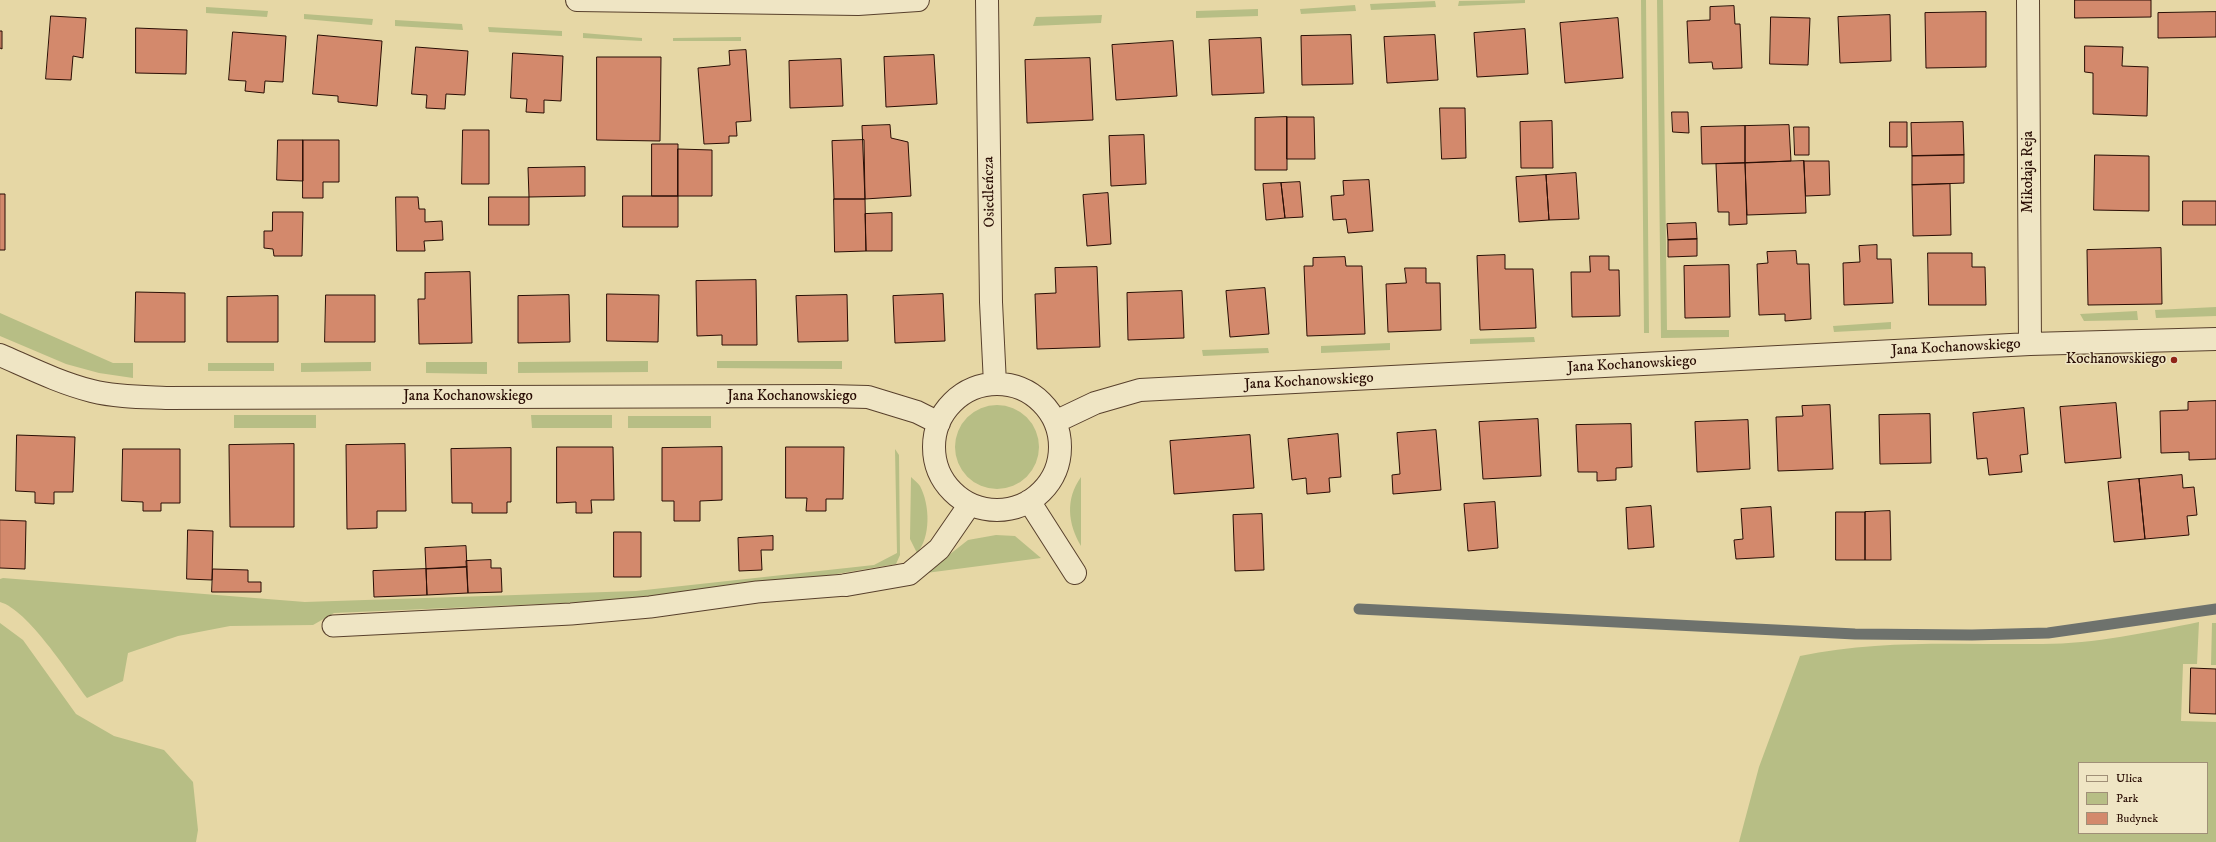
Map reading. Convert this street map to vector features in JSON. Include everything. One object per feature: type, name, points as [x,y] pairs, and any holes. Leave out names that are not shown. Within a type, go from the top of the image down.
[{"type":"street","points":[[577,0],[858,4],[918,0]]},
{"type":"street","name":"Osiedleńcza","points":[[987,0],[991,302],[995,384]]},
{"type":"street","name":"Mikołaja Reja","points":[[2028,0],[2030,344]]},
{"type":"street","name":"Jana Kochanowskiego","points":[[1055,422],[1095,403],[1140,390],[2030,344],[2216,339]]},
{"type":"street","name":"Jana Kochanowskiego","points":[[0,355],[58,380],[93,391],[122,396],[166,398],[868,397],[917,412],[939,423]]},
{"type":"street","points":[[995,384],[1014,386],[1031,394],[1045,406],[1055,422],[1059,436],[1059,452],[1056,467],[1050,480],[1041,492],[1029,501],[1015,507],[1000,510],[985,509],[970,504],[955,493],[942,479],[935,460],[934,442],[939,423],[948,407],[961,395],[977,387],[995,384]]},
{"type":"street","points":[[1029,501],[1075,573]]},
{"type":"street","points":[[846,585],[909,574],[938,549],[970,504]]},
{"type":"lane","points":[[333,626],[571,614],[650,607],[757,592],[846,585]]},
{"type":"green space","points":[[1525,0],[1525,3],[1458,6],[1459,1]]},
{"type":"green space","points":[[1641,0],[1646,0],[1649,333],[1644,333]]},
{"type":"green space","points":[[1657,0],[1663,0],[1667,330],[1729,330],[1729,337],[1661,338]]},
{"type":"green space","points":[[1435,1],[1436,7],[1371,10],[1370,4]]},
{"type":"green space","points":[[1355,5],[1356,11],[1301,14],[1300,9]]},
{"type":"green space","points":[[206,7],[268,11],[267,17],[206,13]]},
{"type":"green space","points":[[1258,9],[1258,16],[1196,18],[1196,11]]},
{"type":"green space","points":[[304,14],[373,19],[372,25],[304,19]]},
{"type":"green space","points":[[1102,15],[1101,23],[1033,26],[1036,17]]},
{"type":"green space","points":[[395,20],[462,24],[463,30],[395,26]]},
{"type":"green space","points":[[488,27],[562,31],[562,36],[489,32]]},
{"type":"green space","points":[[583,33],[642,38],[642,41],[583,38]]},
{"type":"green space","points":[[741,37],[741,41],[673,41],[673,38]]},
{"type":"green space","points":[[2216,307],[2216,316],[2156,318],[2155,310]]},
{"type":"green space","points":[[2137,311],[2138,320],[2084,321],[2080,314]]},
{"type":"green space","points":[[0,313],[113,363],[133,363],[133,378],[99,373],[66,364],[0,336]]},
{"type":"green space","points":[[1891,322],[1891,329],[1834,332],[1833,326]]},
{"type":"green space","points":[[1534,337],[1535,342],[1470,344],[1470,339]]},
{"type":"green space","points":[[1390,343],[1390,350],[1321,353],[1321,346]]},
{"type":"green space","points":[[1268,348],[1269,353],[1203,356],[1202,350]]},
{"type":"green space","points":[[648,361],[648,372],[518,373],[518,362]]},
{"type":"green space","points":[[717,361],[842,361],[842,369],[717,368]]},
{"type":"green space","points":[[371,362],[371,371],[301,372],[301,363]]},
{"type":"green space","points":[[426,362],[487,362],[487,374],[426,373]]},
{"type":"green space","points":[[208,363],[274,363],[274,371],[208,371]]},
{"type":"green space","points":[[989,405],[1005,405],[1021,412],[1032,423],[1039,439],[1039,455],[1036,463],[1027,477],[1021,482],[1005,489],[989,489],[973,482],[962,471],[955,455],[955,439],[962,423],[973,412]]},
{"type":"green space","points":[[234,415],[316,415],[316,428],[234,428]]},
{"type":"green space","points":[[531,415],[612,415],[612,428],[532,428]]},
{"type":"green space","points":[[628,416],[711,416],[711,428],[628,428]]},
{"type":"green space","points":[[895,449],[899,455],[900,555],[896,564],[807,579],[634,600],[334,613],[313,625],[230,626],[178,636],[128,653],[123,681],[87,698],[35,629],[11,607],[0,602],[0,579],[3,578],[305,602],[636,591],[874,565],[897,553]]},
{"type":"green space","points":[[911,477],[920,486],[926,502],[928,521],[925,538],[917,553],[910,539]]},
{"type":"green space","points":[[1081,477],[1081,546],[1073,529],[1070,512],[1072,494]]},
{"type":"green space","points":[[996,535],[1015,536],[1041,558],[926,573],[968,540]]},
{"type":"green space","points":[[2199,622],[2197,664],[2183,664],[2181,721],[2216,722],[2216,842],[1739,842],[1759,767],[1800,656],[1860,647],[1891,645],[2043,644],[2082,642],[2121,637]]},
{"type":"green space","points":[[0,623],[23,640],[76,714],[114,736],[164,750],[193,782],[198,830],[196,842],[0,842]]},
{"type":"green space","points":[[2212,623],[2216,623],[2216,665],[2211,665]]},
{"type":"building","points":[[2075,0],[2151,0],[2151,17],[2075,18]]},
{"type":"building","points":[[1734,6],[1735,24],[1740,24],[1742,68],[1713,69],[1712,62],[1689,63],[1687,21],[1710,20],[1710,7]]},
{"type":"building","points":[[1986,12],[1986,67],[1926,68],[1925,13]]},
{"type":"building","points":[[2216,12],[2216,37],[2158,38],[2158,13]]},
{"type":"building","points":[[1890,15],[1891,61],[1840,63],[1838,17]]},
{"type":"building","points":[[51,16],[86,18],[83,58],[73,56],[71,80],[46,79]]},
{"type":"building","points":[[1771,17],[1810,18],[1808,65],[1770,64]]},
{"type":"building","points":[[1618,18],[1623,78],[1565,83],[1560,23]]},
{"type":"building","points":[[136,28],[187,30],[186,74],[136,73]]},
{"type":"building","points":[[1525,29],[1528,74],[1477,77],[1474,33]]},
{"type":"building","points":[[0,31],[2,31],[2,49],[0,48]]},
{"type":"building","points":[[233,32],[286,36],[283,82],[265,81],[264,93],[245,91],[246,81],[229,80]]},
{"type":"building","points":[[318,35],[382,41],[377,106],[338,102],[338,96],[313,94]]},
{"type":"building","points":[[1351,35],[1353,84],[1302,85],[1301,36]]},
{"type":"building","points":[[1435,35],[1438,80],[1387,83],[1384,37]]},
{"type":"building","points":[[1261,38],[1264,93],[1212,95],[1209,40]]},
{"type":"building","points":[[1173,41],[1177,96],[1116,100],[1112,45]]},
{"type":"building","points":[[2085,46],[2123,47],[2122,66],[2148,67],[2147,116],[2093,114],[2093,73],[2085,72]]},
{"type":"building","points":[[416,47],[468,51],[465,95],[446,94],[445,109],[426,108],[427,95],[412,94]]},
{"type":"building","points":[[746,50],[751,121],[736,122],[737,136],[729,136],[729,143],[704,144],[698,68],[730,65],[729,51]]},
{"type":"building","points":[[513,53],[563,56],[561,101],[544,100],[544,113],[526,112],[527,99],[511,98]]},
{"type":"building","points":[[934,55],[937,104],[886,107],[884,57]]},
{"type":"building","points":[[597,57],[661,57],[660,141],[597,140]]},
{"type":"building","points":[[1090,58],[1093,120],[1027,123],[1025,60]]},
{"type":"building","points":[[841,59],[843,106],[790,108],[789,61]]},
{"type":"building","points":[[1440,108],[1465,108],[1466,158],[1442,159]]},
{"type":"building","points":[[1672,112],[1688,112],[1689,133],[1673,132]]},
{"type":"building","points":[[1287,117],[1314,117],[1315,159],[1287,159]]},
{"type":"building","points":[[1287,117],[1287,170],[1255,170],[1255,118]]},
{"type":"building","points":[[1552,121],[1553,168],[1521,168],[1520,122]]},
{"type":"building","points":[[1890,122],[1907,122],[1907,147],[1890,147]]},
{"type":"building","points":[[1963,122],[1964,155],[1912,156],[1911,123]]},
{"type":"building","points":[[890,125],[891,138],[908,142],[911,196],[865,199],[862,126]]},
{"type":"building","points":[[1789,125],[1791,161],[1745,163],[1745,126]]},
{"type":"building","points":[[1745,126],[1745,163],[1702,164],[1701,127]]},
{"type":"building","points":[[1794,127],[1809,127],[1809,155],[1795,155]]},
{"type":"building","points":[[463,130],[489,130],[489,184],[462,184]]},
{"type":"building","points":[[1144,135],[1146,184],[1111,186],[1109,136]]},
{"type":"building","points":[[278,140],[303,140],[303,181],[277,180]]},
{"type":"building","points":[[303,140],[339,140],[339,182],[323,182],[323,198],[303,198]]},
{"type":"building","points":[[864,140],[865,199],[834,199],[832,141]]},
{"type":"building","points":[[652,144],[678,144],[678,196],[652,196]]},
{"type":"building","points":[[678,149],[712,150],[712,196],[678,196]]},
{"type":"building","points":[[1964,155],[1964,183],[1912,185],[1912,156]]},
{"type":"building","points":[[2095,155],[2149,156],[2149,211],[2094,210]]},
{"type":"building","points":[[1804,161],[1829,161],[1830,195],[1806,196]]},
{"type":"building","points":[[1804,161],[1806,213],[1747,215],[1745,163]]},
{"type":"building","points":[[1745,163],[1747,224],[1729,225],[1729,212],[1718,212],[1716,164]]},
{"type":"building","points":[[585,167],[585,196],[529,197],[528,168]]},
{"type":"building","points":[[1576,173],[1579,219],[1549,220],[1546,175]]},
{"type":"building","points":[[1546,175],[1549,220],[1519,222],[1516,177]]},
{"type":"building","points":[[1369,180],[1373,231],[1348,233],[1346,219],[1333,220],[1331,196],[1344,195],[1343,181]]},
{"type":"building","points":[[1300,182],[1303,217],[1285,218],[1281,183]]},
{"type":"building","points":[[1281,183],[1285,218],[1266,220],[1263,184]]},
{"type":"building","points":[[1950,184],[1951,235],[1913,236],[1912,185]]},
{"type":"building","points":[[1108,193],[1111,244],[1087,246],[1083,195]]},
{"type":"building","points":[[0,194],[5,194],[5,250],[0,250]]},
{"type":"building","points":[[623,196],[678,196],[678,227],[623,227]]},
{"type":"building","points":[[396,197],[418,197],[419,209],[425,209],[425,222],[442,221],[443,240],[424,241],[425,251],[397,251]]},
{"type":"building","points":[[489,197],[529,197],[529,225],[489,225]]},
{"type":"building","points":[[834,199],[865,199],[866,251],[835,252]]},
{"type":"building","points":[[2183,201],[2216,201],[2216,225],[2183,225]]},
{"type":"building","points":[[273,212],[303,212],[302,256],[274,256],[273,249],[264,248],[264,231],[272,231]]},
{"type":"building","points":[[892,213],[892,251],[866,251],[865,214]]},
{"type":"building","points":[[1696,223],[1697,239],[1668,240],[1667,224]]},
{"type":"building","points":[[1697,239],[1697,256],[1668,257],[1668,240]]},
{"type":"building","points":[[1877,245],[1877,259],[1891,259],[1893,303],[1844,305],[1843,263],[1860,262],[1859,246]]},
{"type":"building","points":[[2161,248],[2162,304],[2088,305],[2087,250]]},
{"type":"building","points":[[1796,251],[1797,264],[1809,264],[1811,319],[1785,321],[1785,314],[1759,315],[1757,264],[1768,263],[1767,252]]},
{"type":"building","points":[[1928,253],[1972,253],[1972,267],[1985,267],[1986,305],[1929,305]]},
{"type":"building","points":[[1505,255],[1505,269],[1533,269],[1536,328],[1480,330],[1477,256]]},
{"type":"building","points":[[1590,256],[1609,256],[1609,270],[1619,270],[1620,316],[1572,317],[1571,272],[1590,272]]},
{"type":"building","points":[[1345,257],[1346,266],[1362,266],[1365,334],[1307,336],[1304,266],[1313,266],[1313,258]]},
{"type":"building","points":[[1729,265],[1730,317],[1685,318],[1684,266]]},
{"type":"building","points":[[1097,267],[1100,347],[1037,349],[1035,294],[1056,293],[1055,268]]},
{"type":"building","points":[[1405,268],[1426,268],[1426,283],[1440,283],[1441,330],[1388,332],[1386,284],[1406,283]]},
{"type":"building","points":[[470,272],[472,343],[419,344],[418,299],[425,299],[425,273]]},
{"type":"building","points":[[756,280],[757,345],[722,345],[722,335],[697,336],[696,281]]},
{"type":"building","points":[[1265,288],[1269,334],[1230,337],[1226,291]]},
{"type":"building","points":[[1182,291],[1184,338],[1128,340],[1127,293]]},
{"type":"building","points":[[136,292],[185,293],[185,342],[135,342]]},
{"type":"building","points":[[607,294],[659,295],[658,342],[607,341]]},
{"type":"building","points":[[943,294],[945,341],[895,343],[893,296]]},
{"type":"building","points":[[326,295],[375,295],[375,342],[325,342]]},
{"type":"building","points":[[569,295],[570,342],[518,343],[518,296]]},
{"type":"building","points":[[847,295],[848,341],[798,342],[796,296]]},
{"type":"building","points":[[278,296],[278,342],[227,342],[227,297]]},
{"type":"building","points":[[2216,401],[2216,459],[2189,460],[2189,452],[2161,453],[2160,411],[2188,410],[2188,402]]},
{"type":"building","points":[[2116,403],[2121,458],[2065,463],[2060,407]]},
{"type":"building","points":[[1830,405],[1833,469],[1778,471],[1776,417],[1803,416],[1802,406]]},
{"type":"building","points":[[2024,408],[2028,454],[2020,455],[2022,472],[1989,475],[1987,458],[1977,459],[1973,413]]},
{"type":"building","points":[[1930,414],[1931,463],[1880,464],[1879,415]]},
{"type":"building","points":[[1538,419],[1541,476],[1483,479],[1479,422]]},
{"type":"building","points":[[1748,420],[1750,469],[1697,472],[1695,422]]},
{"type":"building","points":[[1631,424],[1632,467],[1616,468],[1616,480],[1597,481],[1597,472],[1578,472],[1576,425]]},
{"type":"building","points":[[1436,430],[1441,490],[1393,494],[1392,475],[1400,474],[1397,433]]},
{"type":"building","points":[[1338,434],[1341,477],[1329,478],[1330,492],[1307,494],[1306,478],[1292,480],[1288,439]]},
{"type":"building","points":[[17,435],[75,437],[73,492],[54,492],[54,504],[35,503],[35,492],[16,491]]},
{"type":"building","points":[[1250,435],[1254,488],[1174,494],[1170,441]]},
{"type":"building","points":[[294,444],[294,527],[230,527],[229,445]]},
{"type":"building","points":[[405,444],[406,511],[377,511],[377,528],[347,529],[346,445]]},
{"type":"building","points":[[557,447],[613,447],[614,500],[591,500],[592,513],[576,513],[576,502],[557,503]]},
{"type":"building","points":[[722,447],[722,500],[700,501],[700,521],[674,521],[674,501],[662,501],[662,448]]},
{"type":"building","points":[[786,447],[844,447],[843,499],[826,499],[826,511],[806,511],[807,498],[786,498]]},
{"type":"building","points":[[511,448],[511,502],[507,502],[507,513],[472,513],[472,503],[452,503],[451,449]]},
{"type":"building","points":[[123,449],[180,449],[180,503],[161,503],[161,511],[143,511],[143,502],[122,501]]},
{"type":"building","points":[[2182,475],[2183,488],[2194,487],[2197,515],[2187,516],[2189,535],[2145,539],[2139,479]]},
{"type":"building","points":[[2139,479],[2145,539],[2114,542],[2108,482]]},
{"type":"building","points":[[1495,502],[1498,548],[1468,551],[1464,504]]},
{"type":"building","points":[[1651,506],[1654,547],[1628,549],[1626,508]]},
{"type":"building","points":[[1771,507],[1774,557],[1736,559],[1734,540],[1743,539],[1741,509]]},
{"type":"building","points":[[1890,511],[1891,560],[1865,560],[1865,512]]},
{"type":"building","points":[[1836,512],[1865,512],[1865,560],[1836,560]]},
{"type":"building","points":[[1262,514],[1264,570],[1235,571],[1233,515]]},
{"type":"building","points":[[0,520],[26,521],[25,569],[0,568]]},
{"type":"building","points":[[188,530],[213,531],[212,580],[187,579]]},
{"type":"building","points":[[614,532],[641,532],[641,577],[614,577]]},
{"type":"building","points":[[773,536],[773,550],[761,550],[762,570],[739,571],[738,538]]},
{"type":"building","points":[[466,546],[467,567],[426,569],[425,548]]},
{"type":"building","points":[[491,560],[491,568],[501,568],[502,592],[468,593],[466,561]]},
{"type":"building","points":[[467,567],[468,593],[427,595],[426,569]]},
{"type":"building","points":[[213,569],[248,570],[248,582],[261,582],[261,592],[212,592]]},
{"type":"building","points":[[426,569],[427,595],[374,597],[373,571]]},
{"type":"building","points":[[2191,668],[2216,669],[2216,714],[2190,713]]},
{"type":"waterway","points":[[1359,609],[1855,634],[1972,635],[2048,633],[2216,609]]},
{"type":"place","name":"Kochanowskiego","points":[[2174,360]]}]
